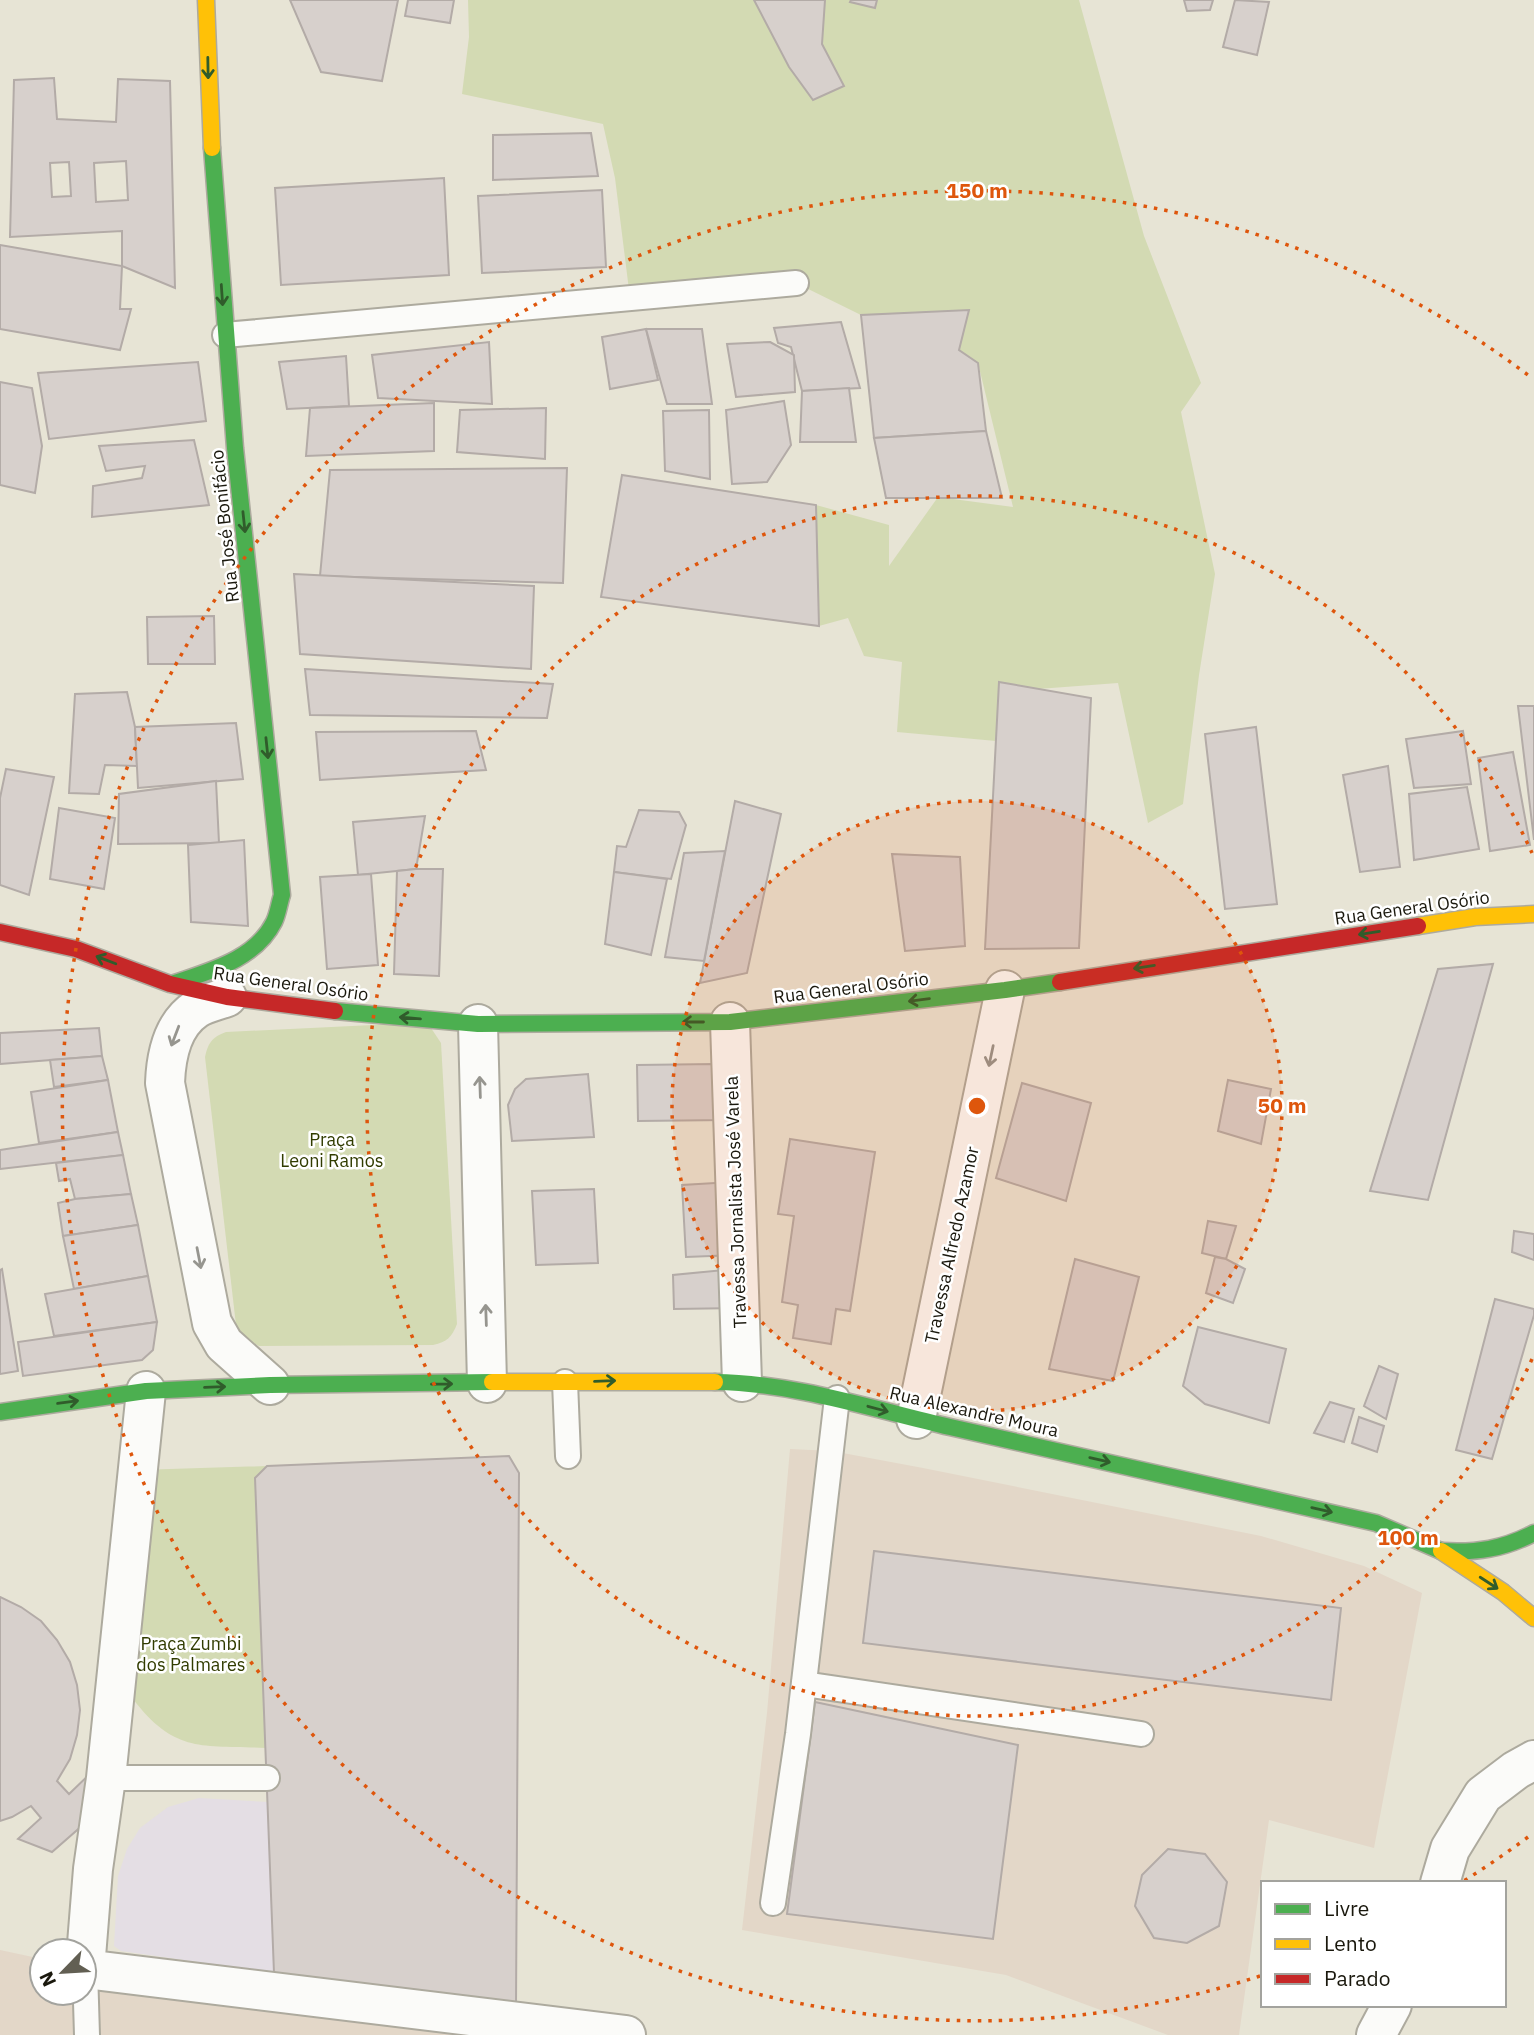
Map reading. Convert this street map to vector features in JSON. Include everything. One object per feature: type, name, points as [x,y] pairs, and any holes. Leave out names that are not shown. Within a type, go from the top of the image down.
[{"type":"street","name":"Rua José Bonifácio","points":[[170,984],[229,965],[258,944],[274,922],[282,895],[225,335],[209,111],[206,0]]},
{"type":"street","name":"Rua General Osório","points":[[0,932],[76,949],[170,984],[227,997],[302,1008],[478,1024],[730,1022],[1005,990],[1475,917],[1534,914]]},
{"type":"street","name":"Travessa Alfredo Azamor","points":[[916,1419],[1005,990]]},
{"type":"street","points":[[227,997],[197,1008],[180,1024],[166,1058],[165,1083],[212,1323],[224,1344],[270,1385]]},
{"type":"street","name":"Travessa Jornalista José Varela","points":[[730,1022],[742,1382]]},
{"type":"street","points":[[0,1412],[146,1391],[270,1385],[488,1383],[478,1024]]},
{"type":"street","name":"Rua Alexandre Moura","points":[[488,1383],[625,1380],[742,1382],[837,1398],[916,1419],[1376,1523],[1442,1551]]},
{"type":"street","points":[[88,1937],[146,1391]]},
{"type":"street","points":[[1442,1551],[1478,1553],[1501,1550],[1534,1533]]},
{"type":"street","points":[[1442,1551],[1503,1592],[1534,1618]]},
{"type":"street","points":[[1441,1881],[1450,1849],[1483,1796],[1516,1770],[1534,1760]]},
{"type":"street","points":[[98,1971],[626,2035]]},
{"type":"street","points":[[1376,2035],[1391,2007]]},
{"type":"lane","points":[[225,335],[796,283]]},
{"type":"lane","points":[[565,1382],[568,1456]]},
{"type":"lane","points":[[773,1903],[804,1684],[837,1398]]},
{"type":"lane","points":[[804,1684],[1141,1734]]},
{"type":"lane","points":[[106,1778],[267,1778]]},
{"type":"lane","points":[[86,2007],[86,2035]]},
{"type":"shaded area","points":[[790,1449],[832,1451],[1261,1536],[1364,1566],[1422,1593],[1374,1848],[1269,1820],[1239,2035],[1168,2035],[1006,1975],[742,1930],[767,1713]]},
{"type":"shaded area","points":[[199,1798],[268,1802],[274,1973],[121,1951],[114,1946],[118,1876],[127,1849],[140,1828],[168,1807]]},
{"type":"shaded area","points":[[0,1950],[28,1956],[28,2007],[98,2007],[98,1970],[626,2035],[0,2035]]},
{"type":"green space","points":[[468,0],[1079,0],[1144,236],[1201,383],[1181,412],[1215,574],[1183,804],[1148,823],[1118,683],[1038,689],[996,741],[897,732],[902,662],[864,656],[848,618],[819,626],[816,505],[889,525],[889,566],[938,497],[1013,507],[978,363],[959,350],[969,310],[861,315],[796,283],[630,298],[615,178],[603,124],[462,94],[469,37]]},
{"type":"green space","name":"Praça Leoni Ramos","points":[[414,1023],[431,1028],[441,1043],[457,1324],[455,1329],[451,1336],[433,1345],[259,1346],[243,1337],[236,1325],[205,1057],[209,1044],[226,1032]]},
{"type":"green space","name":"Praça Zumbi dos Palmares","points":[[267,1466],[255,1478],[266,1748],[191,1743],[162,1729],[133,1699],[138,1470]]},
{"type":"building","points":[[290,0],[398,0],[382,81],[321,72]]},
{"type":"building","points":[[408,0],[454,0],[450,23],[405,16]]},
{"type":"building","points":[[754,0],[825,0],[822,44],[844,86],[813,100],[789,67]]},
{"type":"building","points":[[877,0],[875,8],[850,2]]},
{"type":"building","points":[[1184,0],[1213,0],[1210,10],[1187,11]]},
{"type":"building","points":[[1235,0],[1269,2],[1257,55],[1223,47]]},
{"type":"building","points":[[54,78],[57,119],[116,122],[118,79],[170,81],[175,288],[122,266],[122,231],[10,237],[14,80]],"holes":[[[126,161],[128,200],[96,202],[94,163]],[[69,162],[71,196],[52,197],[50,163]]]},
{"type":"building","points":[[591,133],[598,176],[493,180],[493,135]]},
{"type":"building","points":[[444,178],[449,275],[281,285],[275,188]]},
{"type":"building","points":[[602,190],[606,267],[482,273],[478,196]]},
{"type":"building","points":[[0,245],[122,266],[120,309],[131,309],[120,350],[0,329]]},
{"type":"building","points":[[969,310],[959,350],[978,363],[986,431],[874,438],[861,315]]},
{"type":"building","points":[[841,322],[860,388],[802,391],[791,347],[778,343],[774,328]]},
{"type":"building","points":[[646,329],[658,380],[610,389],[602,337]]},
{"type":"building","points":[[646,329],[702,329],[712,404],[667,404]]},
{"type":"building","points":[[489,342],[492,404],[378,398],[372,355]]},
{"type":"building","points":[[770,342],[794,355],[795,392],[736,397],[727,344]]},
{"type":"building","points":[[346,356],[349,406],[287,409],[279,362]]},
{"type":"building","points":[[198,362],[206,421],[49,439],[38,373]]},
{"type":"building","points":[[0,382],[32,388],[42,446],[35,493],[0,485]]},
{"type":"building","points":[[849,388],[856,442],[800,442],[802,391]]},
{"type":"building","points":[[784,401],[791,445],[767,482],[732,484],[726,410]]},
{"type":"building","points":[[434,403],[434,451],[306,456],[310,408]]},
{"type":"building","points":[[546,408],[545,459],[457,452],[460,410]]},
{"type":"building","points":[[709,410],[710,479],[665,471],[663,411]]},
{"type":"building","points":[[986,431],[1002,498],[886,498],[874,438]]},
{"type":"building","points":[[194,440],[209,505],[92,517],[93,486],[142,478],[145,466],[106,471],[99,446]]},
{"type":"building","points":[[567,468],[563,583],[320,576],[330,470]]},
{"type":"building","points":[[622,475],[816,505],[819,626],[601,597]]},
{"type":"building","points":[[294,574],[534,586],[531,669],[300,654]]},
{"type":"building","points":[[214,616],[215,664],[148,664],[147,617]]},
{"type":"building","points":[[305,669],[553,684],[547,718],[310,715]]},
{"type":"building","points":[[999,682],[1091,698],[1079,948],[985,949]]},
{"type":"building","points":[[127,692],[135,727],[137,766],[105,765],[99,794],[69,793],[75,694]]},
{"type":"building","points":[[1518,706],[1534,706],[1534,840]]},
{"type":"building","points":[[236,723],[243,779],[138,788],[135,727]]},
{"type":"building","points":[[1256,727],[1277,904],[1225,909],[1205,734]]},
{"type":"building","points":[[476,731],[486,770],[320,780],[316,732]]},
{"type":"building","points":[[1463,731],[1471,784],[1414,788],[1406,739]]},
{"type":"building","points":[[1513,752],[1530,845],[1490,851],[1478,758]]},
{"type":"building","points":[[1388,766],[1400,867],[1360,872],[1343,775]]},
{"type":"building","points":[[6,769],[54,777],[29,895],[0,885],[0,798]]},
{"type":"building","points":[[216,781],[219,843],[118,844],[119,794]]},
{"type":"building","points":[[1467,787],[1479,849],[1414,860],[1409,794]]},
{"type":"building","points":[[735,801],[781,814],[747,973],[700,983]]},
{"type":"building","points":[[59,808],[115,818],[104,889],[50,879]]},
{"type":"building","points":[[639,810],[679,812],[686,825],[671,879],[614,872],[617,846],[626,847]]},
{"type":"building","points":[[425,816],[416,869],[358,875],[353,822]]},
{"type":"building","points":[[244,840],[248,926],[191,922],[188,845]]},
{"type":"building","points":[[725,851],[704,961],[665,957],[684,853]]},
{"type":"building","points":[[892,854],[960,857],[965,946],[905,951]]},
{"type":"building","points":[[443,869],[439,976],[394,974],[397,871]]},
{"type":"building","points":[[614,872],[667,879],[651,955],[605,944]]},
{"type":"building","points":[[371,874],[378,965],[327,969],[320,877]]},
{"type":"building","points":[[1493,964],[1428,1200],[1370,1191],[1438,969]]},
{"type":"building","points":[[99,1028],[102,1056],[0,1064],[0,1033]]},
{"type":"building","points":[[102,1056],[108,1080],[54,1087],[50,1060]]},
{"type":"building","points":[[715,1064],[725,1120],[638,1121],[637,1065]]},
{"type":"building","points":[[588,1074],[594,1137],[512,1141],[508,1105],[515,1089],[526,1079]]},
{"type":"building","points":[[108,1080],[118,1132],[39,1143],[31,1092]]},
{"type":"building","points":[[1228,1080],[1271,1089],[1261,1144],[1218,1131]]},
{"type":"building","points":[[1022,1083],[1091,1103],[1066,1201],[996,1178]]},
{"type":"building","points":[[118,1132],[123,1155],[0,1169],[0,1150]]},
{"type":"building","points":[[790,1139],[875,1152],[850,1311],[836,1309],[831,1344],[793,1338],[798,1305],[782,1302],[794,1216],[778,1214]]},
{"type":"building","points":[[123,1155],[131,1194],[75,1199],[70,1179],[59,1181],[56,1163]]},
{"type":"building","points":[[732,1182],[736,1255],[686,1257],[682,1185]]},
{"type":"building","points":[[594,1189],[598,1263],[536,1265],[532,1191]]},
{"type":"building","points":[[131,1194],[138,1225],[63,1236],[58,1203]]},
{"type":"building","points":[[1208,1221],[1236,1226],[1226,1259],[1202,1253]]},
{"type":"building","points":[[138,1225],[148,1276],[74,1289],[63,1236]]},
{"type":"building","points":[[1514,1231],[1534,1234],[1534,1260],[1512,1252]]},
{"type":"building","points":[[1215,1257],[1226,1259],[1245,1269],[1233,1303],[1206,1293]]},
{"type":"building","points":[[1075,1259],[1139,1277],[1113,1381],[1049,1369]]},
{"type":"building","points":[[2,1269],[18,1371],[0,1374],[0,1270]]},
{"type":"building","points":[[734,1269],[740,1308],[674,1309],[673,1275]]},
{"type":"building","points":[[148,1276],[157,1322],[54,1336],[45,1294]]},
{"type":"building","points":[[1495,1299],[1534,1309],[1534,1315],[1492,1459],[1456,1450]]},
{"type":"building","points":[[157,1322],[153,1350],[142,1360],[23,1376],[18,1342]]},
{"type":"building","points":[[1198,1327],[1286,1349],[1269,1423],[1205,1404],[1183,1386]]},
{"type":"building","points":[[1379,1366],[1398,1374],[1386,1419],[1364,1406]]},
{"type":"building","points":[[1330,1402],[1354,1409],[1344,1442],[1314,1433]]},
{"type":"building","points":[[1359,1417],[1384,1426],[1377,1452],[1352,1443]]},
{"type":"building","points":[[509,1456],[519,1473],[516,2007],[274,1973],[255,1478],[267,1466]]},
{"type":"building","points":[[874,1551],[1341,1608],[1331,1700],[863,1643]]},
{"type":"building","points":[[0,1597],[41,1621],[70,1662],[77,1685],[80,1710],[70,1759],[57,1781],[69,1794],[95,1769],[100,1810],[52,1852],[18,1839],[41,1818],[31,1806],[0,1821]]},
{"type":"building","points":[[815,1702],[1018,1745],[993,1939],[787,1914]]},
{"type":"building","points":[[1168,1849],[1205,1854],[1227,1882],[1219,1926],[1187,1943],[1154,1938],[1135,1906],[1142,1875]]},
{"type":"traffic: fast","points":[[172,984],[216,969],[255,946],[274,922],[282,895],[235,448],[212,148]]},
{"type":"traffic: fast","points":[[335,1011],[478,1024],[730,1022],[1060,982]]},
{"type":"traffic: fast","points":[[0,1412],[146,1391],[270,1385],[492,1382]]},
{"type":"traffic: fast","points":[[715,1382],[745,1383],[833,1398],[1376,1523],[1441,1551]]},
{"type":"traffic: fast","points":[[1442,1551],[1490,1549],[1534,1533]]},
{"type":"traffic: slow","points":[[206,0],[212,148]]},
{"type":"traffic: slow","points":[[1418,926],[1475,917],[1534,914]]},
{"type":"traffic: slow","points":[[492,1382],[715,1382]]},
{"type":"traffic: slow","points":[[1441,1551],[1503,1592],[1534,1618]]},
{"type":"traffic: jam","points":[[1060,982],[1418,926]]},
{"type":"traffic: jam","points":[[0,932],[76,949],[170,984],[227,997],[335,1011]]}]
